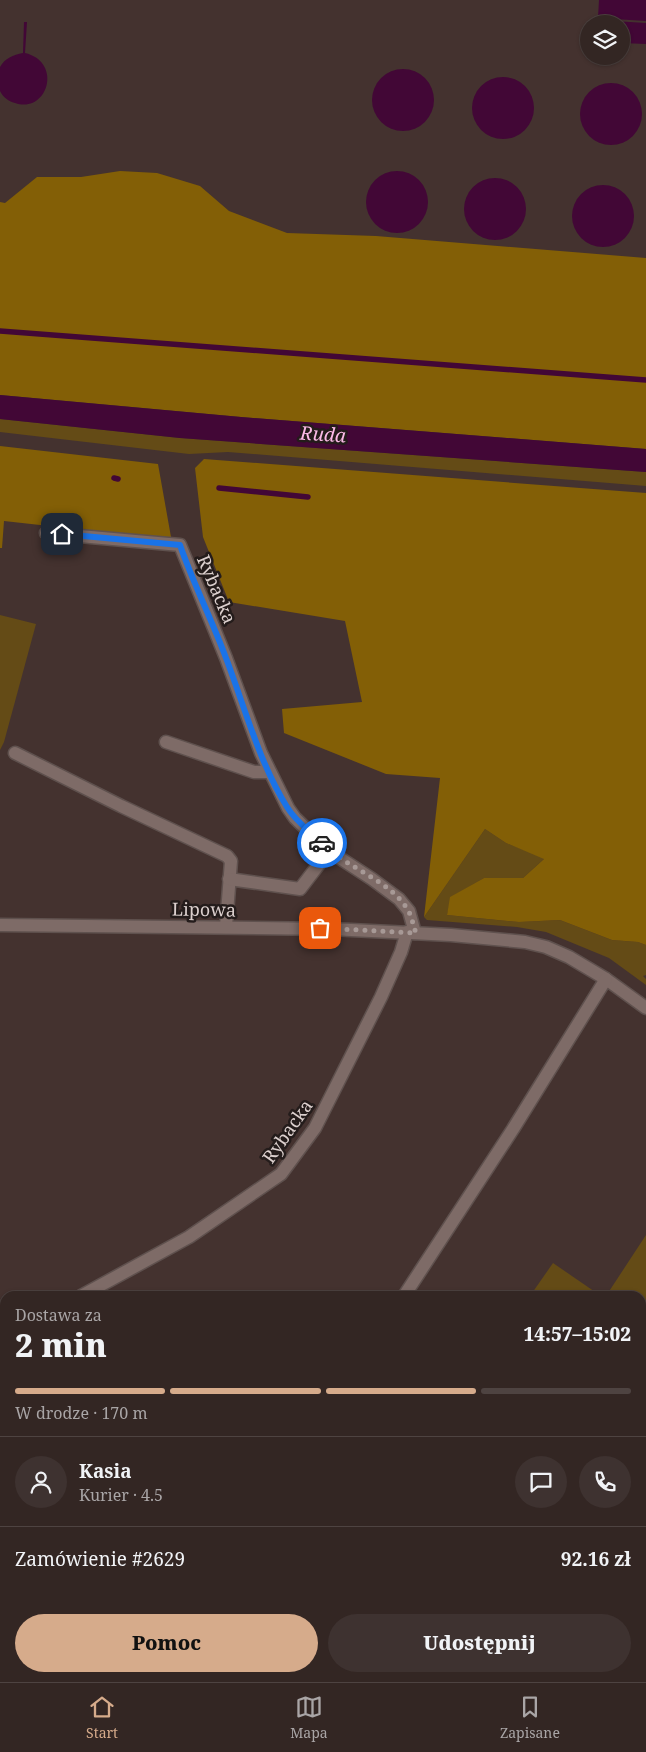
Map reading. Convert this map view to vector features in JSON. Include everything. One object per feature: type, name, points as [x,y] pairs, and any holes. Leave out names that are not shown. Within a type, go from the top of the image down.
[{"type":"street","name":"Rybacka","points":[[46,533],[180,545],[226,658],[261,753],[291,813],[329,851],[399,899],[409,912],[411,933],[315,1128],[281,1174],[189,1237],[90,1291]]},
{"type":"street","points":[[166,742],[254,772],[270,772]]},
{"type":"street","points":[[15,753],[121,806],[228,856],[231,861],[226,926]]},
{"type":"street","points":[[229,879],[300,889],[329,851]]},
{"type":"street","name":"Lipowa","points":[[0,924],[226,926],[411,933]]},
{"type":"street","points":[[411,933],[482,937],[538,944],[569,957],[606,979],[646,1008]]},
{"type":"street","points":[[407,1291],[513,1128],[606,979]]},
{"type":"shaded area","points":[[120,171],[157,173],[200,186],[229,211],[287,233],[376,236],[646,258],[646,449],[241,417],[0,395],[0,202],[5,203],[37,177],[81,177]]},
{"type":"shaded area","points":[[0,419],[180,438],[646,472],[646,486],[228,452],[189,454],[0,432]]},
{"type":"shaded area","points":[[0,446],[158,464],[171,537],[157,538],[4,521],[2,548],[0,548]]},
{"type":"shaded area","points":[[204,459],[646,493],[646,945],[638,942],[612,940],[560,920],[519,922],[447,915],[450,897],[484,878],[523,878],[544,859],[506,843],[485,829],[424,917],[440,778],[386,774],[284,733],[282,709],[362,702],[345,621],[229,602],[203,537],[195,468]]},
{"type":"shaded area","points":[[0,615],[36,624],[4,742],[0,750]]},
{"type":"shaded area","points":[[485,829],[506,843],[545,858],[523,878],[484,878],[451,897],[447,915],[519,922],[560,920],[612,940],[638,942],[646,945],[646,975],[643,976],[646,979],[646,985],[609,958],[546,932],[517,927],[427,920],[424,917]]},
{"type":"shaded area","points":[[646,1235],[646,1291],[609,1291]]},
{"type":"shaded area","points":[[553,1263],[594,1291],[533,1291]]},
{"type":"water","points":[[599,0],[646,0],[646,21],[630,20],[630,15],[598,15]]},
{"type":"water","points":[[24,22],[27,22],[25,53],[37,58],[44,66],[47,76],[47,86],[43,94],[36,101],[26,104],[10,101],[0,91],[0,67],[10,57],[23,53]]},
{"type":"water","points":[[630,22],[646,23],[646,44],[630,43]]},
{"type":"water","points":[[403,69],[420,74],[425,78],[429,83],[434,100],[429,117],[425,122],[420,126],[403,131],[386,126],[381,122],[377,117],[372,100],[377,83],[381,78],[386,74]]},
{"type":"water","points":[[503,77],[520,82],[525,86],[529,91],[534,108],[529,125],[525,130],[520,134],[503,139],[486,134],[481,130],[477,125],[472,108],[477,91],[481,86],[486,82]]},
{"type":"water","points":[[611,83],[628,88],[633,92],[637,97],[642,114],[637,131],[633,136],[628,140],[611,145],[594,140],[589,136],[585,131],[580,114],[585,97],[589,92],[594,88]]},
{"type":"water","points":[[397,171],[414,176],[419,180],[423,185],[428,202],[423,219],[419,224],[414,228],[397,233],[380,228],[375,224],[371,219],[366,202],[371,185],[375,180],[380,176]]},
{"type":"water","points":[[495,178],[512,183],[517,187],[521,192],[526,209],[521,226],[517,231],[512,235],[495,240],[478,235],[473,231],[469,226],[464,209],[469,192],[473,187],[478,183]]},
{"type":"water","points":[[603,185],[620,190],[625,194],[629,199],[634,216],[629,233],[625,238],[620,242],[603,247],[586,242],[581,238],[577,233],[572,216],[577,199],[581,194],[586,190]]},
{"type":"water","name":"Ruda","points":[[0,395],[241,417],[646,449],[646,472],[180,438],[0,419]]},
{"type":"waterway","points":[[0,331],[646,380]]},
{"type":"waterway","points":[[114,478],[118,479]]},
{"type":"waterway","points":[[219,488],[308,497]]},
{"type":"way so far","points":[[320,928],[416,933],[409,912],[399,899],[386,888],[329,851],[322,843]]},
{"type":"route","points":[[62,534],[180,545],[226,658],[261,753],[275,783],[295,818],[322,843]]}]
